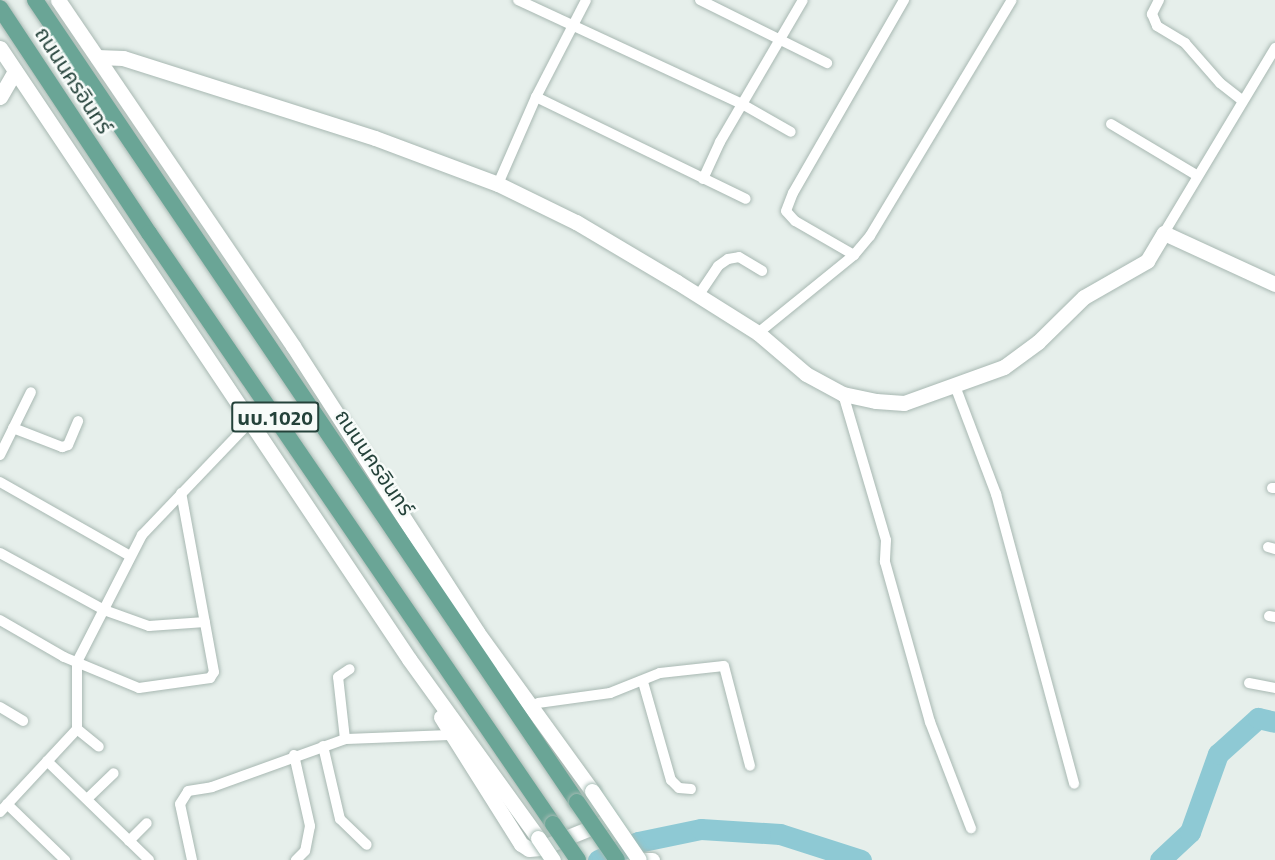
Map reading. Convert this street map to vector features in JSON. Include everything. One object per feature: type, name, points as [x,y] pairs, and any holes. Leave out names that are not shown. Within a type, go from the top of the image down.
[{"type":"main road","name":"ถนนนครอินทร์","points":[[35,0],[617,860]]},
{"type":"main road","name":"ถนนนครอินทร์","points":[[58,0],[293,346],[477,632],[640,860]]},
{"type":"main road","name":"ถนนนครอินทร์","points":[[0,8],[149,233],[578,860]]},
{"type":"main road","name":"ถนนนครอินทร์","points":[[0,49],[409,659],[553,860]]},
{"type":"main road","points":[[97,57],[123,58],[353,131],[498,184],[576,222],[698,296],[758,333],[785,359],[843,394],[904,403],[955,386],[1019,358],[1084,297],[1146,261],[1164,232],[1275,284]]},
{"type":"main road","points":[[0,97],[15,71]]},
{"type":"main road","points":[[409,659],[451,735],[521,844],[529,849],[541,848],[606,822],[612,809],[538,703],[477,632]]},
{"type":"main road","points":[[640,860],[652,860]]},
{"type":"street","points":[[518,0],[742,105],[791,132]]},
{"type":"street","points":[[498,184],[536,97],[586,0]]},
{"type":"street","points":[[700,0],[827,63]]},
{"type":"street","points":[[703,178],[803,0]]},
{"type":"street","points":[[854,255],[795,221],[786,211],[793,193],[904,0]]},
{"type":"street","points":[[758,333],[854,255],[870,236],[1012,0]]},
{"type":"street","points":[[1159,0],[1152,15],[1157,26],[1185,44],[1220,83],[1242,100]]},
{"type":"street","points":[[1164,232],[1275,48]]},
{"type":"street","points":[[536,97],[746,199]]},
{"type":"street","points":[[1111,124],[1198,176]]},
{"type":"street","points":[[698,296],[718,266],[728,259],[739,257],[762,271]]},
{"type":"street","points":[[955,386],[996,494],[1074,784]]},
{"type":"street","points":[[0,455],[31,392]]},
{"type":"street","points":[[843,394],[886,540],[885,562],[930,722],[971,828]]},
{"type":"street","points":[[12,428],[62,447],[72,438],[78,421]]},
{"type":"street","points":[[64,860],[4,808],[77,729],[77,662],[130,556],[158,514],[250,422]]},
{"type":"street","points":[[0,482],[130,556]]},
{"type":"street","points":[[0,620],[77,662],[139,688],[210,678],[214,672],[181,493]]},
{"type":"street","points":[[0,553],[104,610],[157,628],[205,622]]},
{"type":"street","points":[[538,703],[610,693],[643,682],[660,673],[724,666],[750,766]]},
{"type":"street","points":[[345,739],[338,677],[350,669]]},
{"type":"street","points":[[643,682],[671,780],[679,788],[691,789]]},
{"type":"street","points":[[1249,683],[1275,688]]},
{"type":"street","points":[[0,707],[23,721]]},
{"type":"street","points":[[77,729],[99,747]]},
{"type":"street","points":[[192,860],[182,796],[345,739],[451,735]]},
{"type":"street","points":[[323,746],[340,819],[367,845]]},
{"type":"street","points":[[294,756],[310,826],[305,851],[296,860]]},
{"type":"street","points":[[47,761],[149,860]]},
{"type":"street","points":[[87,800],[114,772]]},
{"type":"street","points":[[129,841],[147,823]]},
{"type":"waterway","points":[[1160,860],[1190,832],[1218,754],[1258,718],[1275,722]]},
{"type":"waterway","points":[[598,860],[638,842],[701,829],[780,834],[861,860]]}]
